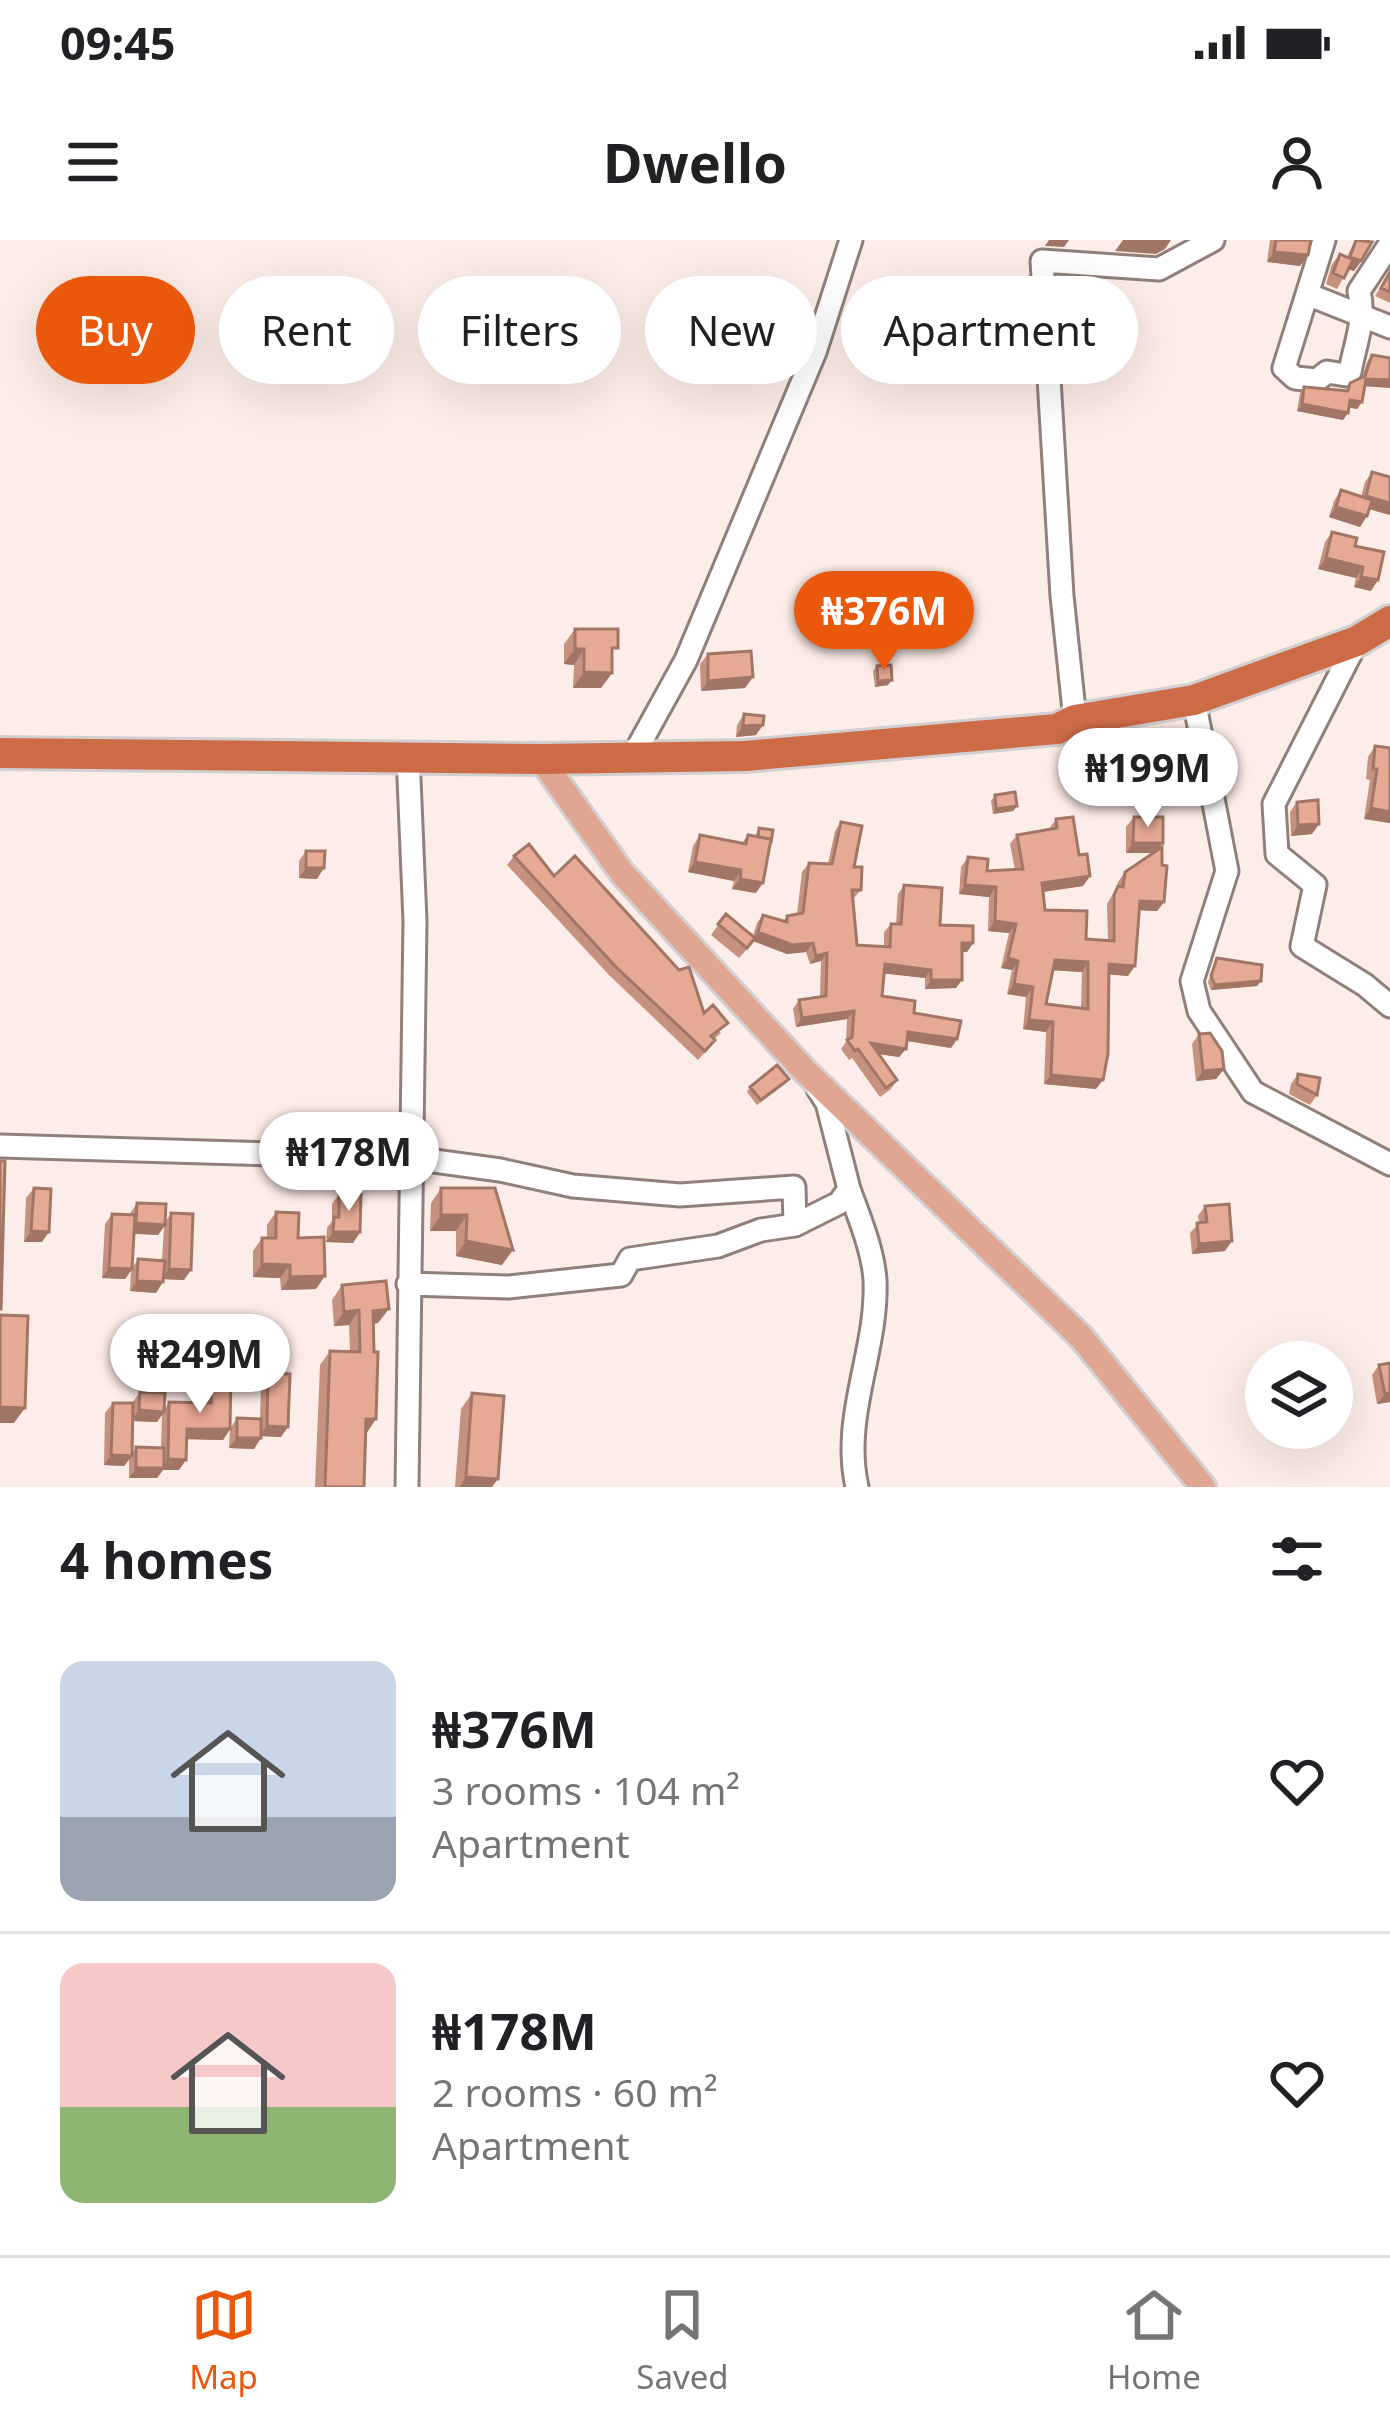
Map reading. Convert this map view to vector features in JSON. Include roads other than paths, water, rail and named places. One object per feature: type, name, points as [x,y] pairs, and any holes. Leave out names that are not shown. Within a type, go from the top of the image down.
[{"type":"highway","points":[[0,753],[632,758],[745,755],[1057,729],[1076,720],[1194,700],[1357,641],[1390,621]]},
{"type":"main road","points":[[541,760],[622,873],[804,1070],[1081,1337],[1203,1487]]},
{"type":"street","points":[[632,758],[686,660],[815,352],[851,240]]},
{"type":"street","points":[[1076,720],[1062,596],[1042,250],[1159,269],[1214,240]]},
{"type":"street","points":[[1324,240],[1284,368],[1295,378],[1317,380],[1327,372],[1346,376],[1350,372],[1354,343],[1365,316],[1359,291],[1390,244]]},
{"type":"street","points":[[1307,294],[1390,327]]},
{"type":"street","points":[[1357,641],[1274,804],[1277,854],[1315,885],[1302,946],[1390,1006]]},
{"type":"street","points":[[1194,700],[1227,871],[1192,981],[1198,1011],[1253,1093],[1388,1166]]},
{"type":"street","points":[[407,1487],[415,921],[408,755]]},
{"type":"street","points":[[804,1070],[827,1103],[875,1279],[852,1428],[856,1487]]},
{"type":"street","points":[[0,1146],[412,1158],[573,1186],[680,1195],[794,1187],[795,1225]]},
{"type":"street","points":[[408,1284],[508,1287],[621,1275],[630,1259],[718,1246],[761,1230],[795,1225],[839,1203],[849,1190]]}]
